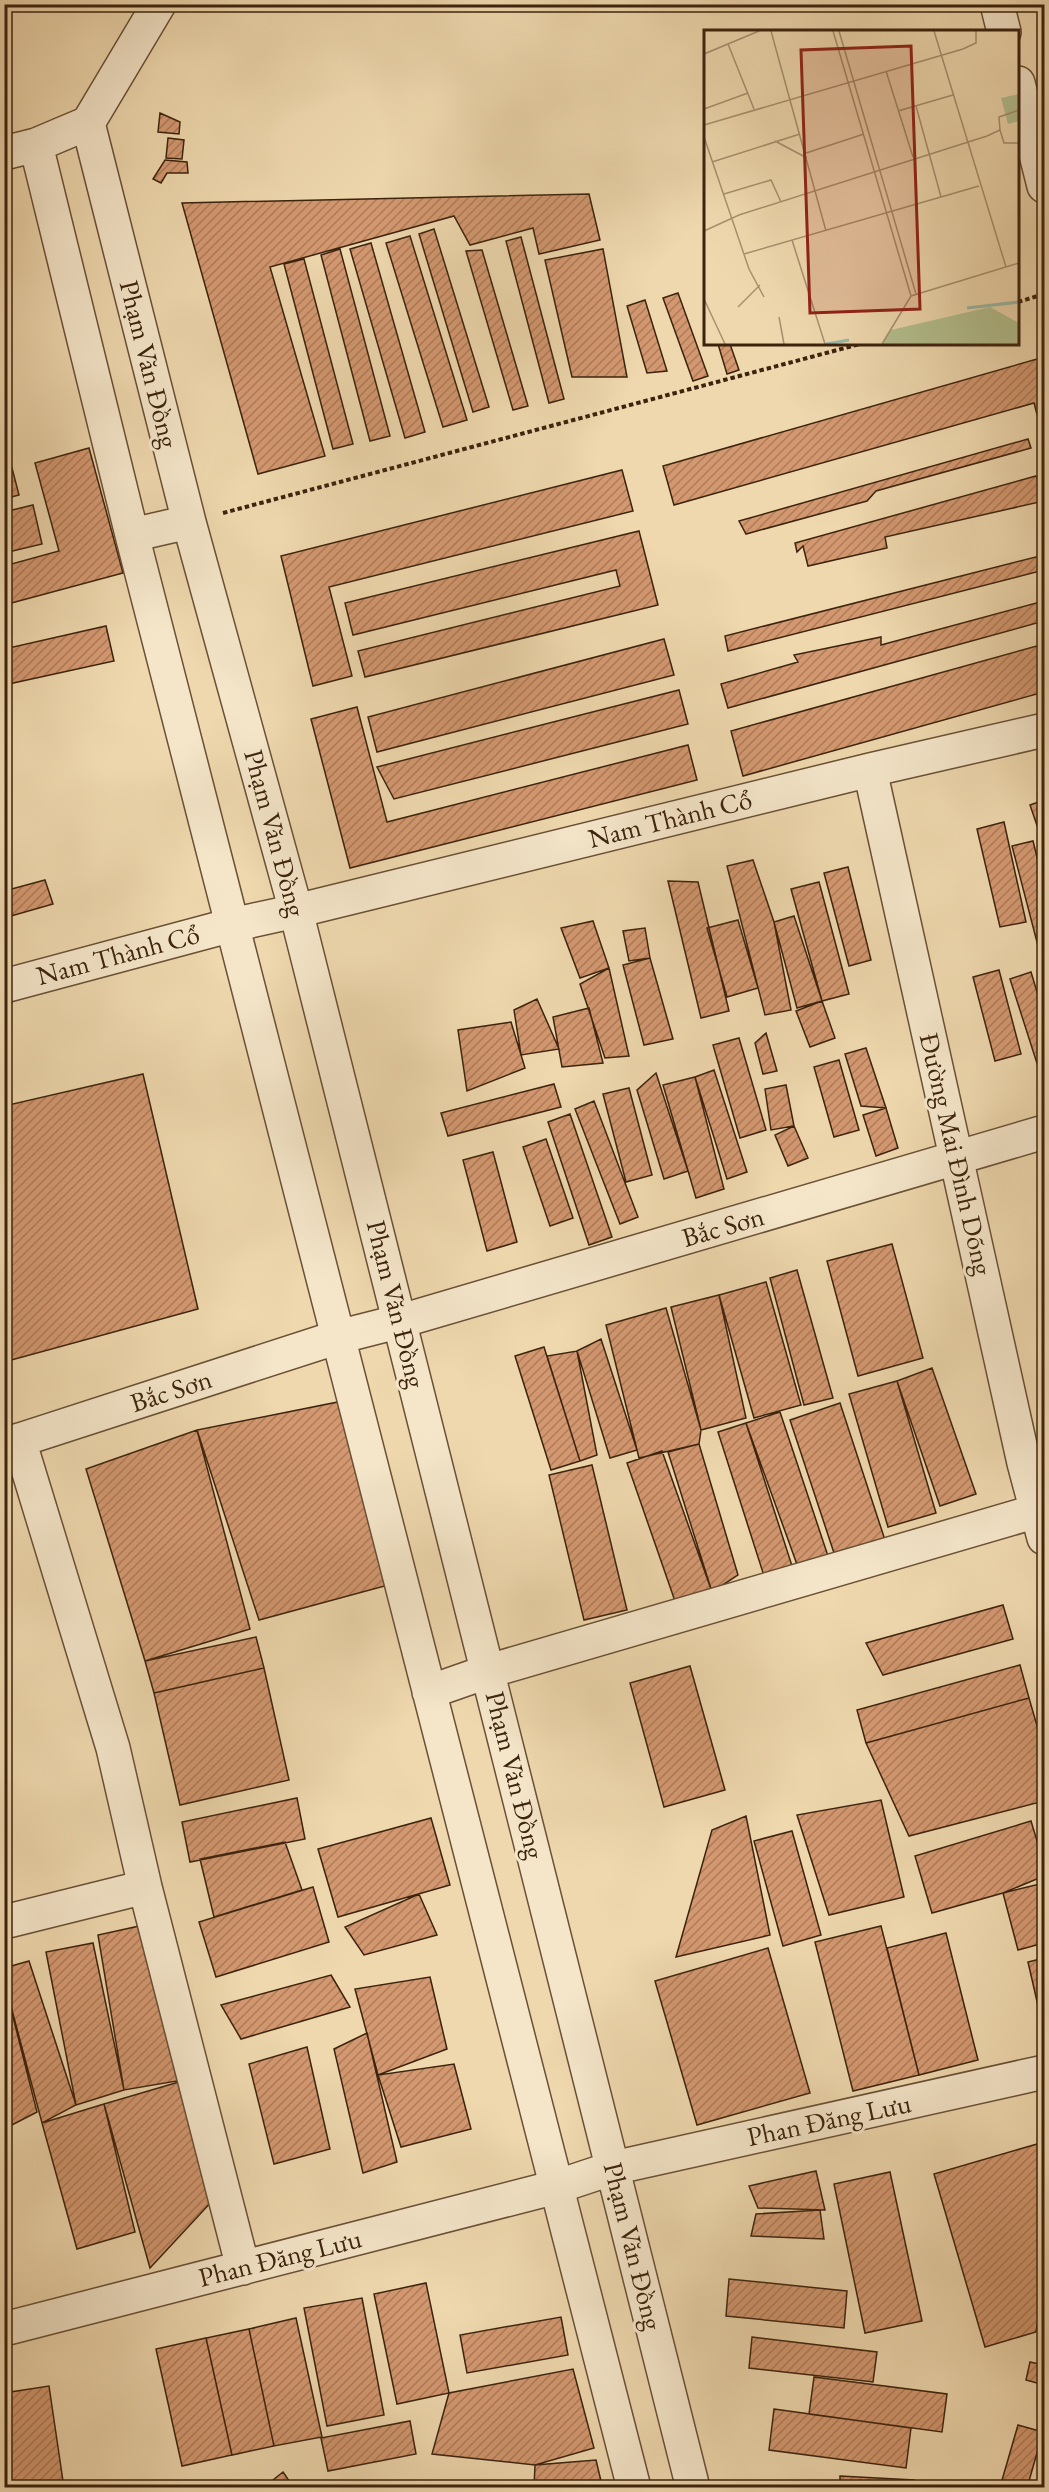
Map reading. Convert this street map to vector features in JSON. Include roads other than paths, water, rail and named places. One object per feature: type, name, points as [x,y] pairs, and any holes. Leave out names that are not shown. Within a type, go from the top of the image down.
[{"type":"street","points":[[4,153],[36,145],[88,123],[159,4]]},
{"type":"street","points":[[997,4],[1004,30]]},
{"type":"street","points":[[1019,91],[1044,186]]},
{"type":"street","name":"Phạm Văn Đồng","points":[[88,123],[189,522],[297,911],[693,2487]]},
{"type":"street","points":[[36,145],[132,535],[634,2487]]},
{"type":"street","points":[[132,535],[189,522]]},
{"type":"street","name":"Nam Thành Cổ","points":[[4,986],[232,925],[1044,730]]},
{"type":"street","name":"Đường Mai Đình Dõng","points":[[870,770],[957,1158],[1034,1469],[1041,1524]]},
{"type":"street","name":"Bắc Sơn","points":[[12,1443],[338,1337],[400,1321],[1044,1132]]},
{"type":"street","points":[[12,1443],[113,1748],[145,1887],[243,2268]]},
{"type":"street","points":[[429,1692],[489,1671],[1041,1524]]},
{"type":"street","points":[[4,1922],[145,1887]]},
{"type":"street","name":"Phan Đăng Lưu","points":[[4,2329],[556,2187],[613,2168],[1044,2072]]}]
